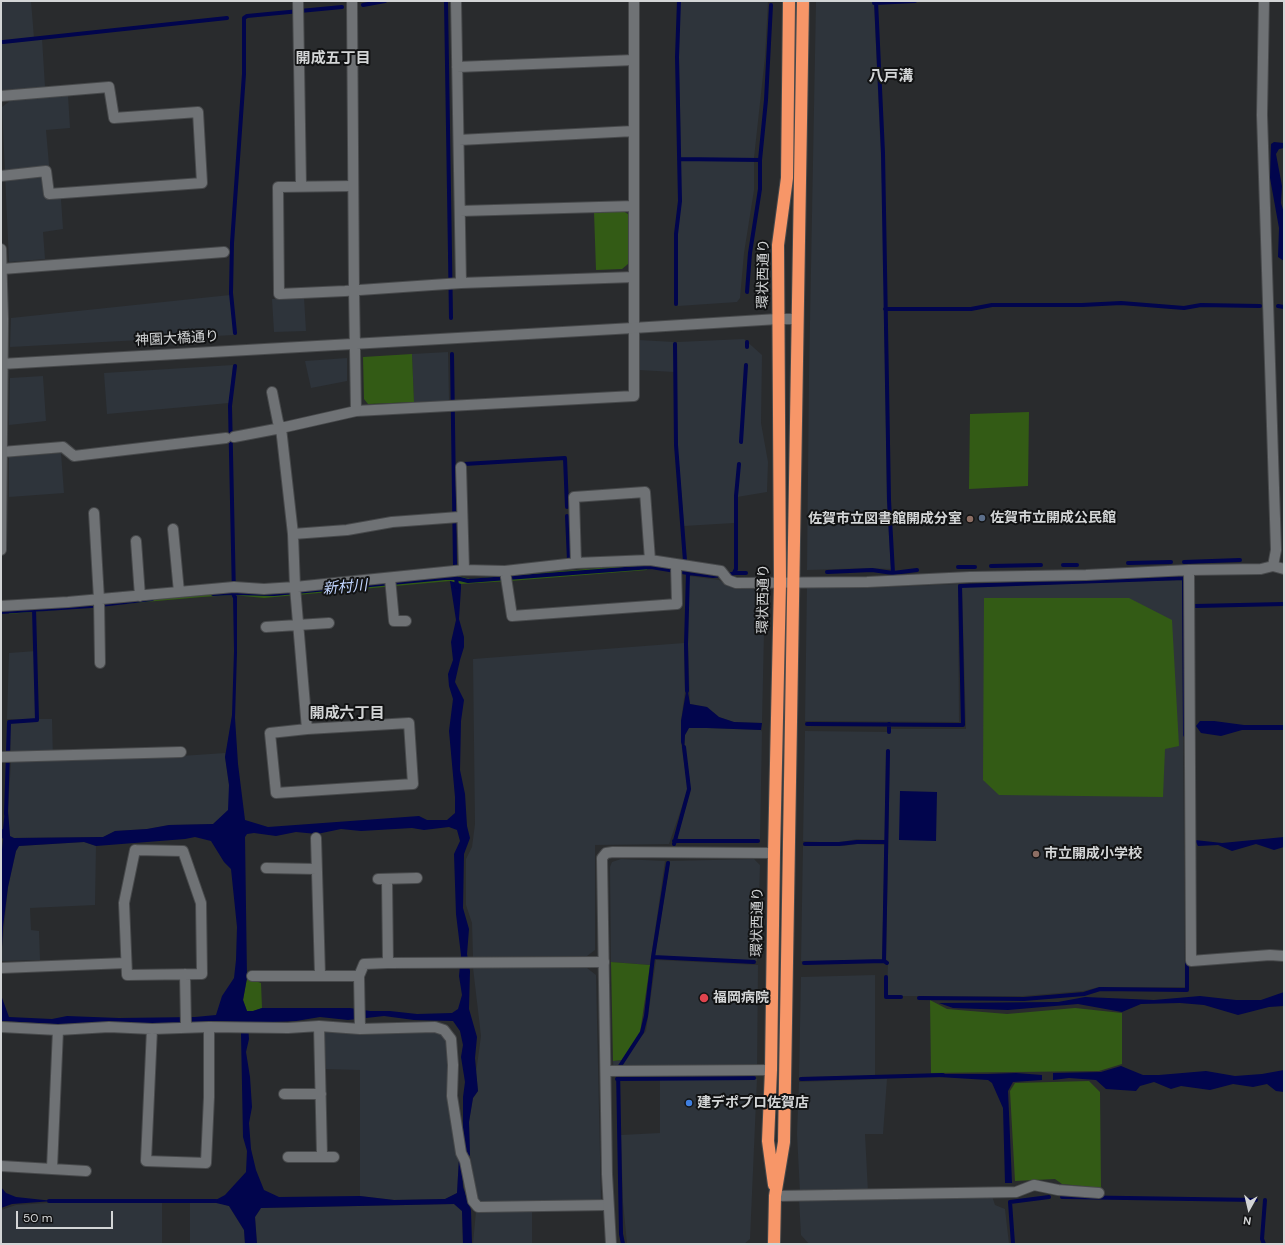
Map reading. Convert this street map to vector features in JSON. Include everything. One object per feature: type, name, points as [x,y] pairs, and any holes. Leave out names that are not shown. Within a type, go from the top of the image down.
[{"type":"highway","name":"環状西通り","points":[[775,1196],[768,1141],[771,1070],[780,582],[778,246],[786,178],[789,1]]},
{"type":"highway","name":"環状西通り","points":[[774,1244],[775,1196],[784,1142],[803,1]]},
{"type":"street","points":[[352,1],[356,411]]},
{"type":"street","points":[[454,283],[460,211],[456,1]]},
{"type":"street","points":[[2,452],[63,447],[74,456],[230,437],[281,428],[356,411],[634,396],[634,1]]},
{"type":"street","points":[[1264,1],[1262,115],[1276,550],[1273,566]]},
{"type":"street","points":[[298,8],[302,186]]},
{"type":"street","points":[[457,67],[634,60]]},
{"type":"street","points":[[1,96],[109,87],[114,118],[198,112],[202,183],[49,194],[46,171],[1,176]]},
{"type":"street","points":[[459,140],[634,132]]},
{"type":"street","points":[[353,186],[278,187],[279,294],[454,283],[634,276]]},
{"type":"street","points":[[460,211],[634,206]]},
{"type":"street","points":[[1,249],[3,319],[1,550]]},
{"type":"street","points":[[2,269],[224,252]]},
{"type":"street","name":"神園大橋通り","points":[[2,364],[798,319]]},
{"type":"street","points":[[272,392],[278,422],[281,428],[293,534],[295,587],[307,729]]},
{"type":"street","points":[[458,571],[461,467]]},
{"type":"street","points":[[576,564],[574,497],[645,492],[650,560]]},
{"type":"street","points":[[94,513],[99,603],[100,663]]},
{"type":"street","points":[[293,534],[347,530],[392,522],[454,517]]},
{"type":"street","points":[[173,529],[180,592]]},
{"type":"street","points":[[136,541],[140,596]]},
{"type":"street","points":[[1,606],[68,602],[99,603],[140,596],[234,587],[264,589],[295,587],[458,571],[506,577],[576,564],[650,560],[680,568],[721,571],[728,580],[736,583],[867,582],[970,577],[1261,569],[1273,566],[1284,569]]},
{"type":"street","points":[[506,577],[512,616],[677,604],[680,568]]},
{"type":"street","points":[[1189,570],[1191,961],[1270,955],[1284,956]]},
{"type":"street","points":[[390,578],[394,621],[406,621]]},
{"type":"street","points":[[266,627],[329,623]]},
{"type":"street","points":[[409,723],[413,784],[276,793],[270,733],[307,729],[409,723]]},
{"type":"street","points":[[1,757],[181,752]]},
{"type":"street","points":[[316,838],[320,975]]},
{"type":"street","points":[[135,850],[183,851],[201,903],[202,974],[127,975],[126,964],[124,903],[135,850]]},
{"type":"street","points":[[611,1244],[608,1205],[609,1071],[604,962],[602,858],[606,853],[613,852],[774,853]]},
{"type":"street","points":[[266,868],[317,869]]},
{"type":"street","points":[[388,963],[382,879],[418,878]]},
{"type":"street","points":[[360,1025],[359,976],[364,964],[604,962]]},
{"type":"street","points":[[3,968],[126,964]]},
{"type":"street","points":[[185,974],[186,1028]]},
{"type":"street","points":[[252,976],[359,976]]},
{"type":"street","points":[[2,1027],[58,1030],[109,1027],[152,1029],[209,1027],[288,1028],[360,1025],[435,1027],[444,1030],[451,1039],[453,1065],[452,1096],[473,1201],[478,1207],[608,1205]]},
{"type":"street","points":[[319,1026],[322,1156]]},
{"type":"street","points":[[152,1029],[146,1161],[206,1163],[209,1097],[209,1027]]},
{"type":"street","points":[[52,1168],[58,1030]]},
{"type":"street","points":[[609,1071],[771,1070]]},
{"type":"street","points":[[284,1094],[320,1094]]},
{"type":"street","points":[[288,1157],[334,1157]]},
{"type":"street","points":[[1,1166],[86,1171]]},
{"type":"street","points":[[775,1196],[1016,1192],[1034,1185],[1058,1190],[1099,1193]]},
{"type":"shaded area","points":[[1,1],[31,1],[34,38],[42,38],[45,87],[1,90]]},
{"type":"shaded area","points":[[680,1],[768,1],[765,57],[754,158],[681,158],[679,57]]},
{"type":"shaded area","points":[[816,1],[874,1],[883,206],[887,503],[891,569],[869,568],[807,570]]},
{"type":"shaded area","points":[[68,95],[70,128],[46,130],[52,199],[61,199],[63,229],[43,232],[45,259],[9,262],[2,107],[11,100]]},
{"type":"shaded area","points":[[1274,142],[1284,143],[1284,148],[1279,149],[1276,154],[1282,186],[1281,203],[1284,213],[1284,261],[1278,257],[1279,228],[1270,178],[1271,144]]},
{"type":"shaded area","points":[[681,160],[754,161],[754,190],[744,253],[740,298],[737,302],[678,306],[677,234],[681,201]]},
{"type":"shaded area","points":[[230,295],[234,335],[10,347],[11,318]]},
{"type":"shaded area","points":[[304,297],[306,331],[274,332],[272,299]]},
{"type":"shaded area","points":[[744,339],[762,355],[761,423],[768,462],[767,492],[737,497],[734,523],[684,526],[677,443],[677,342]]},
{"type":"shaded area","points":[[639,340],[674,342],[674,372],[639,370]]},
{"type":"shaded area","points":[[448,352],[449,401],[414,402],[412,354]]},
{"type":"shaded area","points":[[347,358],[347,381],[311,388],[305,361]]},
{"type":"shaded area","points":[[233,365],[229,403],[107,414],[104,373]]},
{"type":"shaded area","points":[[43,376],[46,421],[9,425],[10,378]]},
{"type":"shaded area","points":[[61,453],[64,493],[9,497],[9,457]]},
{"type":"shaded area","points":[[689,576],[719,580],[728,586],[765,586],[762,723],[734,722],[719,717],[707,707],[690,704],[688,645]]},
{"type":"shaded area","name":"市立開成小学校","points":[[1182,580],[1185,987],[1099,987],[1083,991],[1023,996],[887,996],[888,962],[886,959],[890,750],[886,750],[885,840],[857,839],[835,843],[803,841],[805,731],[890,732],[891,729],[966,729],[962,587]]},
{"type":"shaded area","points":[[450,581],[461,584],[459,619],[464,637],[464,647],[455,682],[464,700],[461,721],[460,770],[465,794],[467,826],[470,838],[464,854],[463,908],[469,929],[467,954],[470,971],[469,1009],[477,1037],[475,1058],[478,1091],[473,1098],[469,1122],[470,1155],[462,1164],[463,1187],[471,1210],[472,1244],[463,1244],[462,1211],[454,1204],[261,1208],[255,1217],[257,1244],[245,1244],[244,1230],[229,1206],[212,1202],[225,1195],[246,1172],[247,1151],[243,1137],[241,1033],[243,1024],[241,1022],[216,1021],[170,1024],[104,1023],[71,1025],[1,1022],[1,995],[9,1017],[52,1019],[67,1016],[119,1018],[195,1017],[216,1015],[222,996],[234,978],[236,960],[237,927],[231,869],[224,862],[211,841],[195,837],[96,846],[84,842],[19,846],[16,851],[8,887],[3,927],[1,966],[1,860],[3,839],[1,836],[1,830],[3,829],[5,810],[8,811],[10,836],[14,838],[103,837],[115,831],[147,829],[169,825],[213,824],[228,810],[229,785],[225,757],[232,715],[234,651],[233,595],[237,596],[235,718],[238,764],[245,820],[268,827],[419,816],[427,820],[447,820],[455,813],[449,731],[453,699],[449,686],[448,674],[453,660],[451,642],[456,620]],"holes":[[[449,827],[457,830],[460,841],[454,854],[456,914],[461,955],[459,976],[462,995],[458,1009],[452,1013],[417,1014],[390,1011],[370,1011],[350,1008],[262,1008],[247,1011],[243,1000],[247,978],[245,837],[247,834],[254,833],[276,836],[296,832],[317,834],[341,829],[361,831],[412,828],[424,830]],[[384,1016],[414,1020],[453,1021],[460,1031],[463,1045],[461,1057],[465,1082],[463,1097],[463,1130],[466,1151],[465,1154],[459,1158],[457,1193],[445,1199],[394,1200],[360,1196],[279,1197],[264,1190],[256,1170],[251,1149],[249,1123],[252,1107],[250,1077],[246,1052],[249,1039],[249,1023],[296,1021],[320,1017],[348,1020]]]},
{"type":"shaded area","points":[[958,584],[959,722],[805,721],[807,585],[861,585],[865,588]]},
{"type":"shaded area","points":[[684,643],[685,691],[681,721],[681,742],[688,789],[669,844],[595,845],[595,950],[587,956],[473,957],[472,923],[466,905],[466,859],[472,847],[475,824],[473,659]]},
{"type":"shaded area","points":[[36,651],[38,719],[52,719],[53,759],[181,756],[225,753],[229,785],[229,810],[213,824],[169,825],[147,829],[115,831],[103,837],[10,837],[8,811],[11,762],[10,723],[38,720],[7,719],[9,653]]},
{"type":"shaded area","points":[[687,686],[690,704],[707,707],[719,717],[734,722],[762,723],[761,730],[689,728],[685,735],[684,752],[681,742],[681,721]]},
{"type":"shaded area","points":[[1200,721],[1214,721],[1244,725],[1284,725],[1284,730],[1242,730],[1221,736],[1201,733],[1196,726]]},
{"type":"shaded area","points":[[689,728],[761,730],[760,839],[680,840],[677,837],[691,790],[685,749],[685,735]]},
{"type":"shaded area","points":[[900,791],[937,792],[936,841],[899,840]]},
{"type":"shaded area","points":[[1284,837],[1284,847],[1274,850],[1256,844],[1232,851],[1218,845],[1198,846],[1195,840],[1222,843]]},
{"type":"shaded area","points":[[84,842],[96,846],[95,905],[30,908],[31,930],[39,931],[40,960],[1,961],[8,887],[16,851],[19,846]]},
{"type":"shaded area","points":[[857,844],[885,845],[882,960],[801,961],[803,846],[844,846]]},
{"type":"shaded area","points":[[621,859],[665,861],[650,965],[611,962],[610,867],[612,862]]},
{"type":"shaded area","points":[[754,859],[760,865],[757,961],[655,956],[670,861]]},
{"type":"shaded area","name":"福岡病院","points":[[656,960],[758,965],[757,1075],[614,1076],[613,1061],[622,1060],[646,1031]]},
{"type":"shaded area","points":[[473,968],[587,968],[596,975],[601,1201],[478,1203],[470,1155],[469,1122],[473,1098],[478,1091],[476,1073],[481,1036]]},
{"type":"shaded area","points":[[875,975],[875,1076],[799,1077],[801,977]]},
{"type":"shaded area","points":[[1284,992],[1284,1006],[1269,1007],[1238,1015],[1204,1005],[1180,1003],[1141,1004],[1122,1012],[1078,1004],[1008,1010],[953,1008],[939,1003],[1058,1002],[1085,997],[1154,1000],[1200,996],[1236,1000],[1261,1000]]},
{"type":"shaded area","points":[[323,1031],[438,1031],[448,1040],[459,1158],[457,1193],[445,1199],[394,1200],[360,1196],[360,1070],[323,1069]]},
{"type":"shaded area","points":[[1121,1066],[1143,1075],[1206,1071],[1235,1076],[1262,1074],[1284,1070],[1284,1092],[1276,1091],[1267,1084],[1253,1087],[1233,1084],[1210,1090],[1181,1086],[1171,1089],[1154,1082],[1140,1086],[1136,1091],[1106,1089],[1096,1080],[1069,1078],[1053,1080],[1053,1073],[1101,1072]]},
{"type":"shaded area","points":[[1016,1073],[1042,1075],[1042,1080],[1013,1082],[1008,1091],[1012,1183],[1005,1183],[1003,1108],[992,1083],[988,1080],[939,1077],[939,1074]]},
{"type":"shaded area","points":[[757,1079],[750,1239],[744,1244],[627,1244],[623,1202],[621,1135],[660,1133],[660,1080]]},
{"type":"shaded area","points":[[887,1079],[883,1134],[865,1134],[868,1192],[800,1193],[797,1134],[799,1082]]},
{"type":"shaded area","points":[[1,1187],[6,1193],[16,1197],[53,1201],[12,1204],[1,1208]]},
{"type":"shaded area","points":[[992,1196],[995,1205],[1005,1209],[1009,1244],[809,1244],[801,1235],[799,1199]]},
{"type":"shaded area","points":[[190,1202],[220,1203],[229,1206],[244,1230],[245,1244],[190,1244]]},
{"type":"shaded area","points":[[47,1203],[162,1203],[162,1244],[1,1244],[1,1210],[16,1205]]},
{"type":"shaded area","points":[[454,1204],[462,1211],[463,1244],[257,1244],[255,1217],[261,1208]]},
{"type":"shaded area","points":[[532,1209],[532,1244],[473,1244],[476,1211]]},
{"type":"green space","points":[[623,211],[628,214],[628,264],[622,269],[596,270],[594,212]]},
{"type":"green space","points":[[412,354],[414,402],[368,404],[364,399],[363,357]]},
{"type":"green space","points":[[1029,412],[1028,486],[969,489],[970,414]]},
{"type":"green space","points":[[646,564],[647,570],[510,581],[461,584],[450,581],[264,598],[233,595],[202,597],[9,614],[9,609],[454,575],[470,579]]},
{"type":"green space","points":[[984,598],[1129,598],[1172,620],[1179,746],[1165,749],[1163,797],[999,795],[983,780]]},
{"type":"green space","points":[[611,962],[650,965],[640,1033],[622,1060],[613,1061]]},
{"type":"green space","points":[[247,978],[261,983],[262,1008],[253,1011],[247,1011],[243,1000]]},
{"type":"green space","points":[[930,1000],[947,1009],[1007,1014],[1075,1008],[1122,1013],[1122,1064],[1099,1071],[931,1073]]},
{"type":"green space","points":[[1089,1081],[1100,1092],[1101,1188],[1062,1184],[1055,1179],[1015,1181],[1010,1091],[1015,1083]]},
{"type":"waterway","points":[[363,5],[385,1]]},
{"type":"waterway","points":[[446,1],[451,318]]},
{"type":"waterway","points":[[676,304],[676,234],[680,201],[677,57],[679,1]]},
{"type":"waterway","points":[[827,572],[872,570],[893,573],[889,500],[883,153],[876,1]]},
{"type":"waterway","points":[[874,3],[915,1]]},
{"type":"waterway","points":[[747,292],[750,253],[760,189],[760,160],[766,100],[771,5]]},
{"type":"waterway","points":[[235,333],[231,293],[232,243],[244,74],[244,18],[247,16],[342,7]]},
{"type":"waterway","points":[[3,42],[227,18]]},
{"type":"waterway","points":[[679,159],[760,160]]},
{"type":"waterway","points":[[885,309],[971,309],[992,305],[1082,305],[1121,303],[1184,308],[1201,305],[1260,306]]},
{"type":"waterway","points":[[1278,306],[1284,307]]},
{"type":"waterway","points":[[747,342],[747,347]]},
{"type":"waterway","name":"新村川","points":[[213,594],[274,594],[445,578],[456,578],[468,581],[651,567],[688,573],[685,561],[676,445],[675,344]]},
{"type":"waterway","points":[[452,354],[455,565],[457,587]]},
{"type":"waterway","points":[[741,442],[746,365]]},
{"type":"waterway","points":[[234,596],[230,406],[235,366]]},
{"type":"waterway","points":[[464,464],[565,458],[567,507]]},
{"type":"waterway","points":[[687,691],[686,644],[688,573],[713,576],[732,574],[736,569],[736,496],[739,464]]},
{"type":"waterway","points":[[567,516],[569,560]]},
{"type":"waterway","points":[[1184,562],[1240,560]]},
{"type":"waterway","points":[[1128,563],[1171,562]]},
{"type":"waterway","points":[[991,566],[1041,565]]},
{"type":"waterway","points":[[1063,565],[1077,565]]},
{"type":"waterway","points":[[958,567],[975,567]]},
{"type":"waterway","points":[[893,573],[917,570]]},
{"type":"waterway","points":[[734,573],[746,573]]},
{"type":"waterway","points":[[807,724],[963,725],[960,586],[1184,578],[1185,735]]},
{"type":"waterway","name":"新村川","points":[[1,612],[91,606],[152,599]]},
{"type":"waterway","points":[[1195,606],[1284,604]]},
{"type":"waterway","points":[[6,814],[9,722],[37,720],[34,609]]},
{"type":"waterway","points":[[889,724],[889,732]]},
{"type":"waterway","points":[[674,844],[689,789],[684,747]]},
{"type":"waterway","points":[[884,961],[888,751]]},
{"type":"waterway","points":[[674,841],[758,841]]},
{"type":"waterway","points":[[805,844],[886,842]]},
{"type":"waterway","points":[[623,1244],[621,1234],[618,1069],[642,1032],[646,1016],[653,957],[668,863]]},
{"type":"waterway","points":[[653,957],[754,962]]},
{"type":"waterway","points":[[919,998],[1024,999],[1084,994],[1100,989],[1187,990],[1187,959]]},
{"type":"waterway","points":[[804,963],[884,961],[887,963]]},
{"type":"waterway","points":[[886,977],[886,997],[901,997]]},
{"type":"waterway","points":[[801,1079],[943,1075]]},
{"type":"waterway","points":[[617,1079],[754,1078]]},
{"type":"waterway","points":[[1013,1244],[1010,1202],[1049,1197]]},
{"type":"waterway","points":[[1062,1197],[1256,1200]]},
{"type":"waterway","points":[[1264,1244],[1262,1239],[1265,1200]]},
{"type":"waterway","points":[[49,1201],[216,1201]]},
{"type":"place","name":"佐賀市立開成公民館","points":[[982,518]]},
{"type":"place","name":"佐賀市立図書館開成分室","points":[[970,519]]},
{"type":"place","name":"市立開成小学校","points":[[1036,854]]},
{"type":"place","name":"福岡病院","points":[[704,998]]},
{"type":"place","name":"建デポプロ佐賀店","points":[[689,1103]]},
{"type":"district","name":"開成五丁目","points":[[333,59]]},
{"type":"district","name":"八戸溝","points":[[891,77]]},
{"type":"district","name":"開成六丁目","points":[[347,714]]}]
